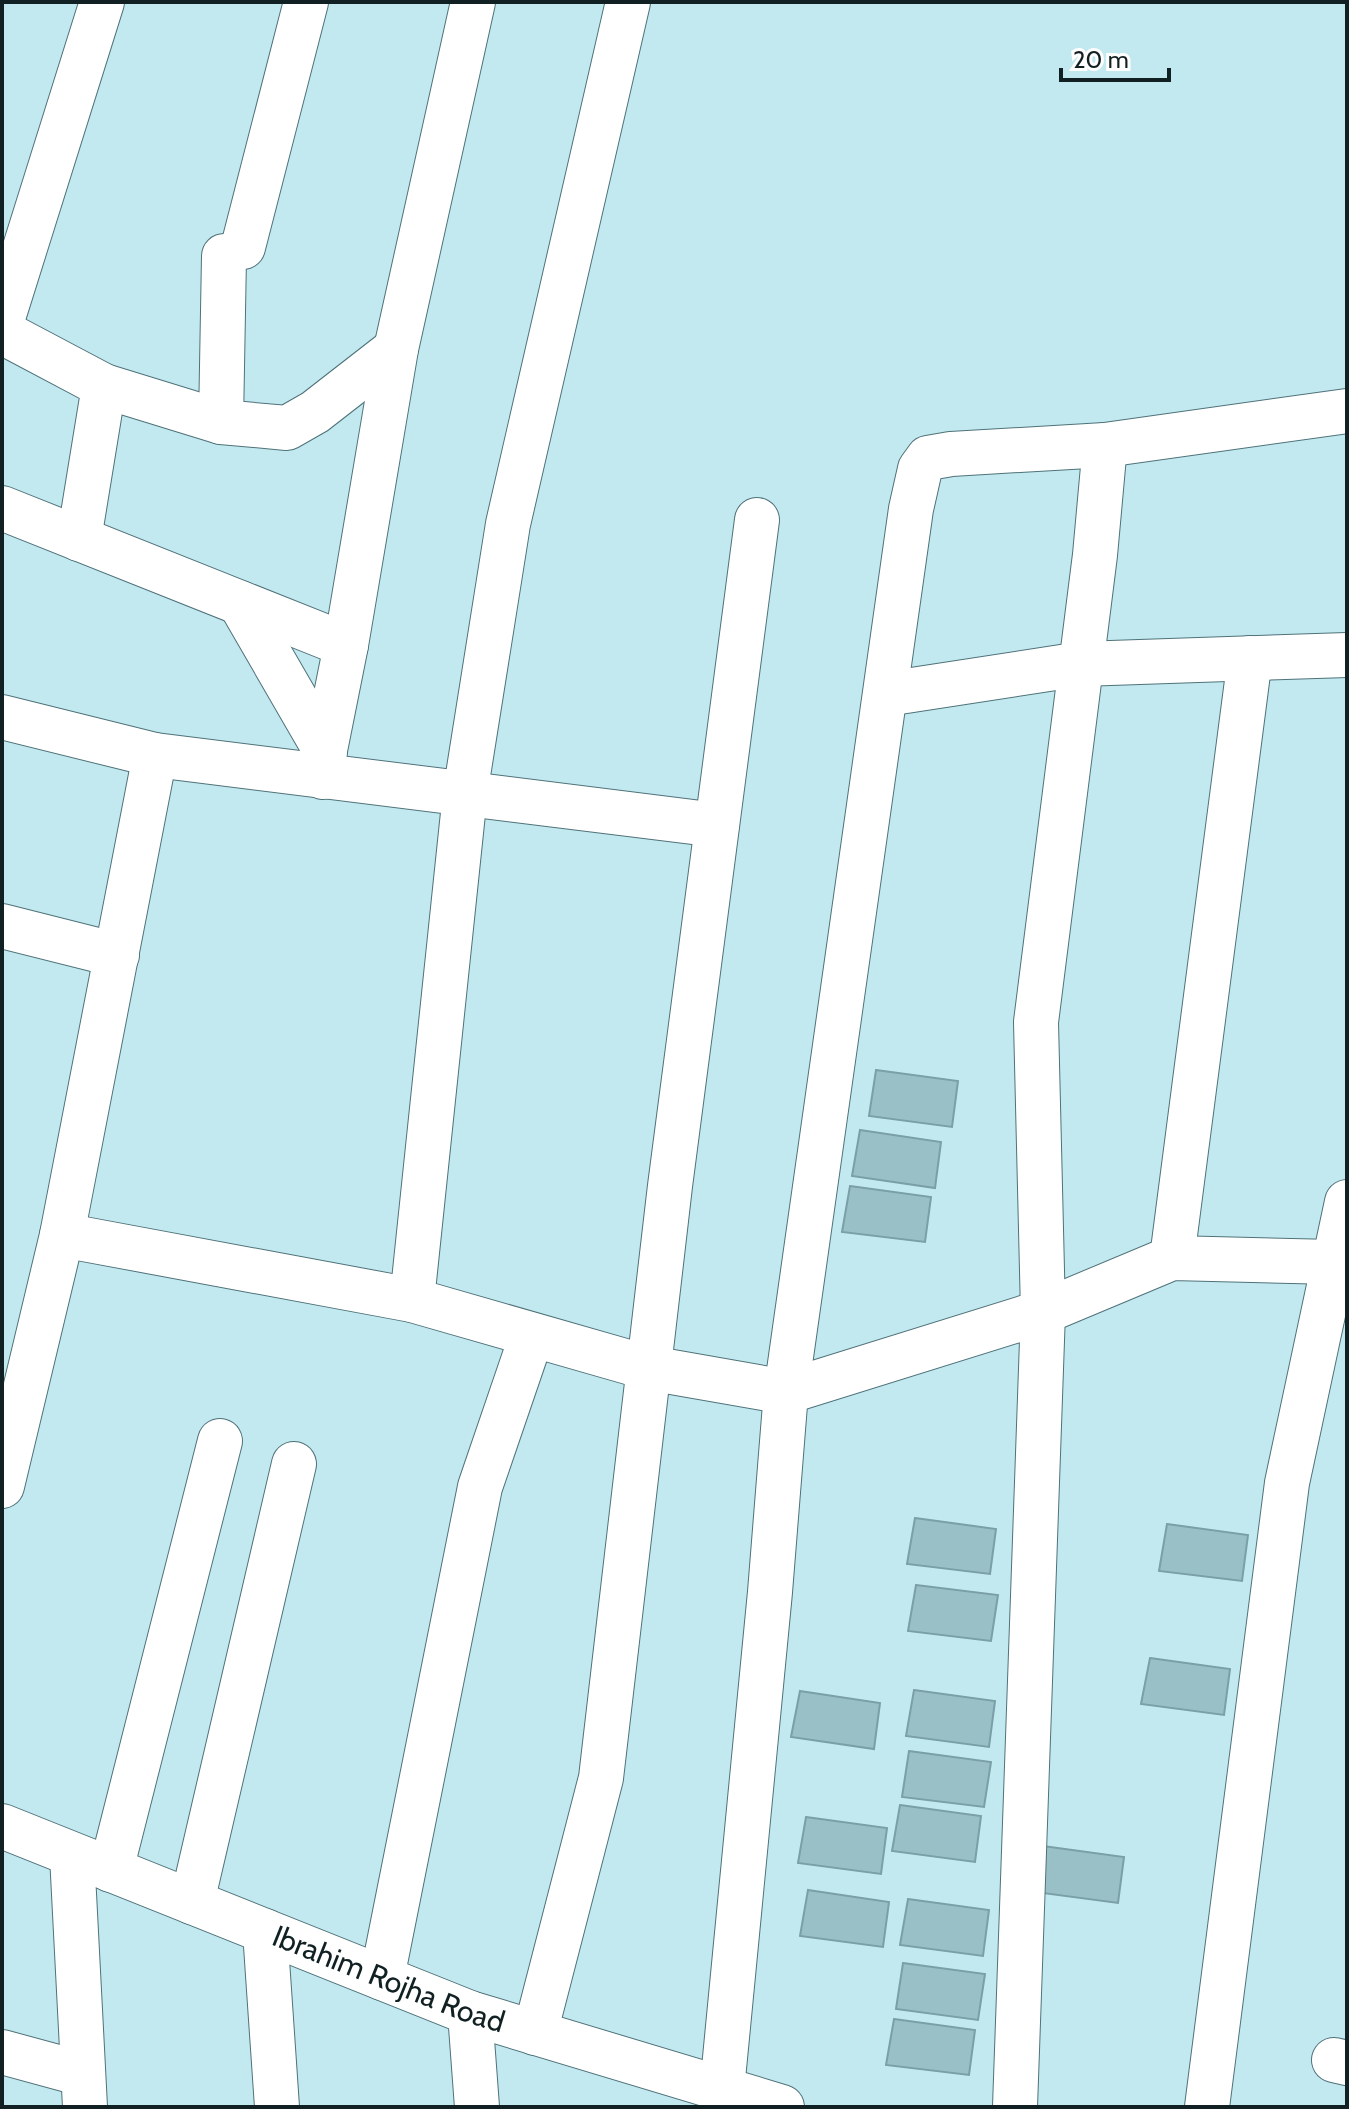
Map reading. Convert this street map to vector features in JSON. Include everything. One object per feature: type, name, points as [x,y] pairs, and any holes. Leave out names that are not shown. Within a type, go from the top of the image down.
[{"type":"street","points":[[2,321],[102,2]]},
{"type":"street","points":[[221,422],[234,252],[306,2]]},
{"type":"street","points":[[324,764],[396,349],[473,2]]},
{"type":"street","points":[[412,1300],[465,794],[508,524],[628,2]]},
{"type":"street","points":[[2,332],[104,386],[221,422],[287,428],[315,412],[396,349]]},
{"type":"street","points":[[79,539],[104,386]]},
{"type":"street","points":[[722,2089],[769,1607],[786,1392],[911,509],[923,463],[928,458],[951,454],[1105,445],[1347,411]]},
{"type":"street","points":[[1015,2107],[1043,1312],[1036,1022],[1095,555],[1105,445]]},
{"type":"street","points":[[2,508],[346,645]]},
{"type":"street","points":[[535,2033],[601,1778],[649,1368],[757,520]]},
{"type":"street","points":[[240,603],[324,764]]},
{"type":"street","points":[[886,694],[1081,664],[1347,655]]},
{"type":"street","points":[[1172,1258],[1250,658]]},
{"type":"street","points":[[2,717],[155,755],[324,764],[465,794],[717,825]]},
{"type":"street","points":[[2,1486],[62,1235],[155,755]]},
{"type":"street","points":[[2,926],[117,955]]},
{"type":"street","points":[[1207,2107],[1287,1483],[1347,1202]]},
{"type":"street","points":[[62,1235],[412,1300],[649,1368],[786,1392],[1043,1312],[1172,1258],[1334,1262]]},
{"type":"street","points":[[382,1978],[480,1487],[532,1335]]},
{"type":"street","points":[[2,2052],[84,2091],[91,1862],[220,1441]]},
{"type":"street","points":[[192,1902],[294,1464]]},
{"type":"street","name":"Ibrahim Rojha Road","points":[[2,1826],[470,2013],[535,2033],[677,2091],[722,2089],[782,2107]]},
{"type":"street","points":[[265,1931],[277,2107]]},
{"type":"street","points":[[470,2013],[477,2107]]},
{"type":"building","points":[[876,1070],[958,1081],[952,1127],[869,1116]]},
{"type":"building","points":[[860,1130],[941,1142],[935,1188],[852,1176]]},
{"type":"building","points":[[850,1186],[931,1197],[925,1242],[842,1232]]},
{"type":"building","points":[[915,1518],[996,1529],[990,1574],[907,1564]]},
{"type":"building","points":[[1167,1524],[1248,1535],[1242,1581],[1159,1571]]},
{"type":"building","points":[[916,1585],[998,1595],[991,1641],[908,1631]]},
{"type":"building","points":[[1150,1658],[1230,1669],[1224,1715],[1141,1704]]},
{"type":"building","points":[[914,1690],[995,1701],[989,1747],[906,1736]]},
{"type":"building","points":[[800,1691],[880,1703],[874,1749],[791,1737]]},
{"type":"building","points":[[909,1751],[991,1762],[984,1807],[902,1797]]},
{"type":"building","points":[[900,1805],[981,1816],[975,1862],[892,1851]]},
{"type":"building","points":[[806,1817],[887,1828],[881,1874],[798,1863]]},
{"type":"building","points":[[1043,1846],[1124,1857],[1118,1903],[1035,1892]]},
{"type":"building","points":[[808,1890],[889,1902],[883,1947],[800,1936]]},
{"type":"building","points":[[908,1899],[989,1910],[983,1956],[900,1945]]},
{"type":"building","points":[[903,1963],[985,1974],[978,2020],[896,2009]]},
{"type":"building","points":[[894,2019],[975,2030],[969,2075],[886,2065]]}]
